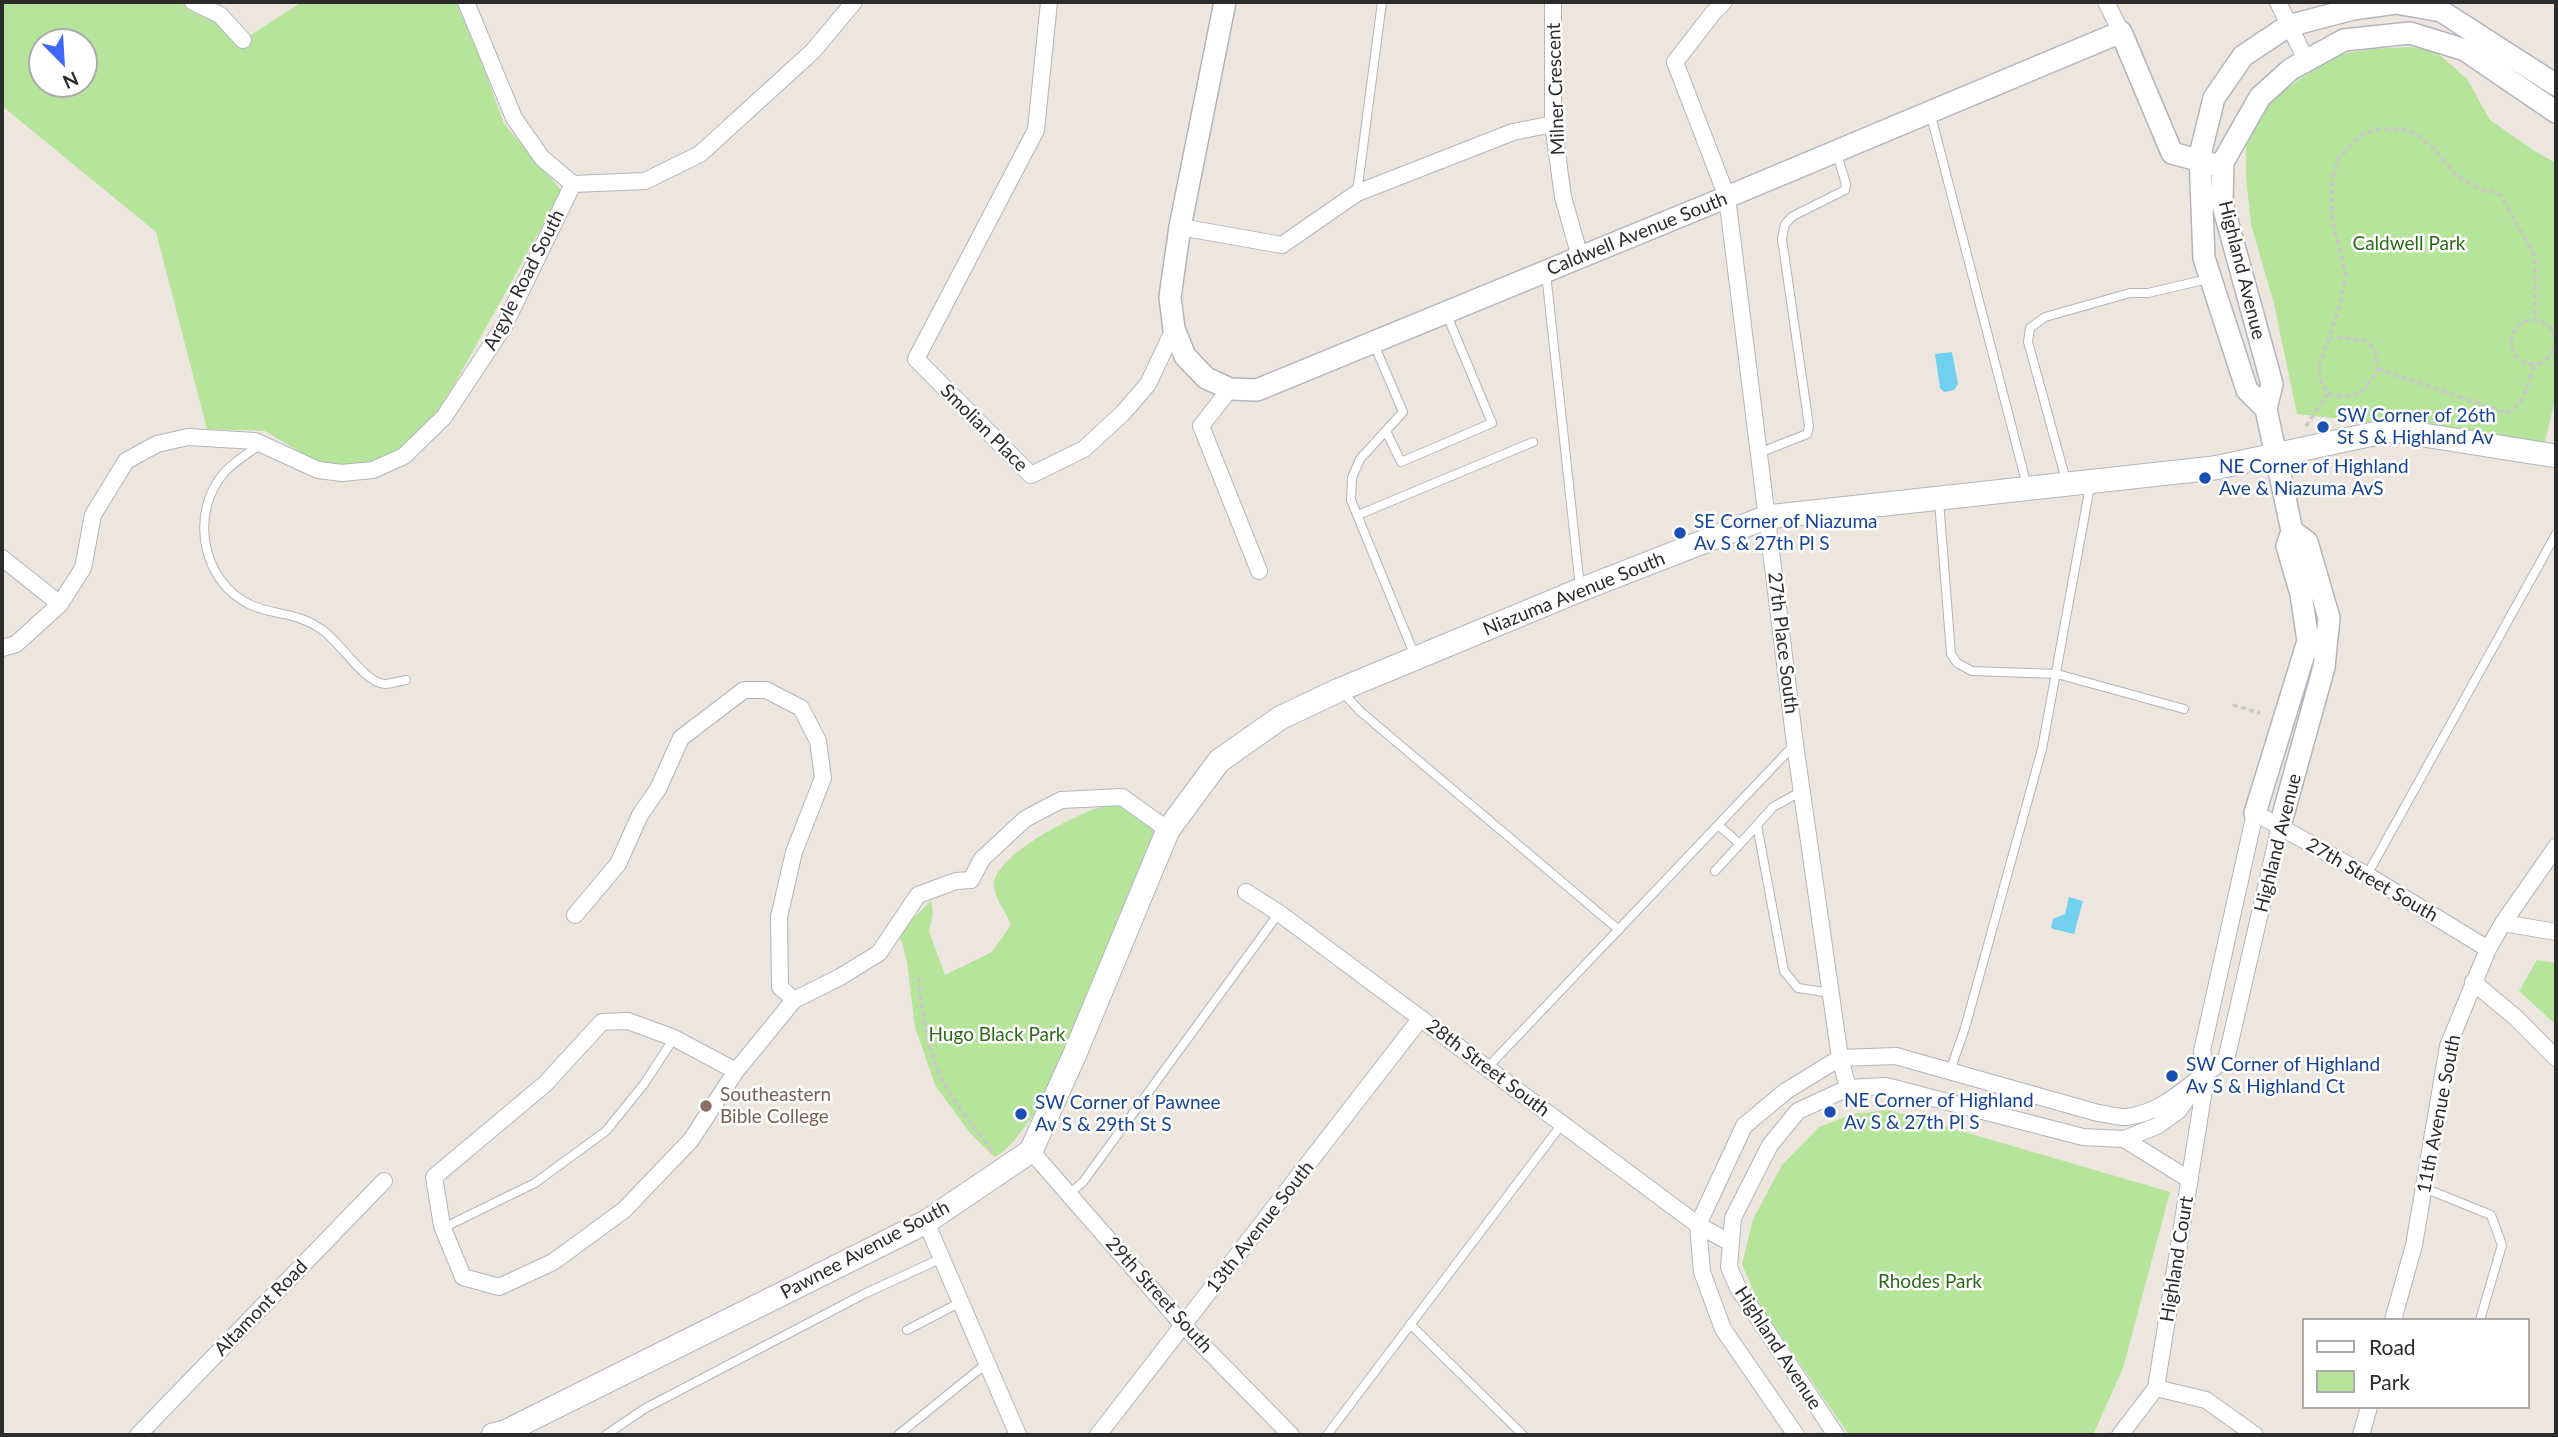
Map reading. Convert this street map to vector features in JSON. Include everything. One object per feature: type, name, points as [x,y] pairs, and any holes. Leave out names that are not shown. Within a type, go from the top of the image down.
[{"type":"main road","name":"Niazuma Avenue South","points":[[1168,830],[1219,761],[1280,718],[1339,690],[1580,590],[1767,517],[2214,468],[2392,430],[2556,456]]},
{"type":"main road","points":[[1031,1151],[1074,1056],[1168,830]]},
{"type":"main road","name":"Pawnee Avenue South","points":[[502,1434],[926,1222],[1031,1151]]},
{"type":"street","points":[[193,2],[220,15],[243,40]]},
{"type":"street","points":[[466,2],[514,118],[542,158],[573,184],[645,181],[700,154],[813,51],[854,2]]},
{"type":"street","name":"Smolian Place","points":[[1049,2],[1037,130],[916,359],[1031,475],[1084,449],[1123,413],[1148,384],[1174,329]]},
{"type":"street","points":[[1225,2],[1180,226],[1170,298],[1174,329],[1185,356],[1206,378],[1230,389],[1201,426],[1259,571]]},
{"type":"street","name":"Milner Crescent","points":[[1553,2],[1553,124],[1563,197],[1580,257]]},
{"type":"street","name":"27th Place South","points":[[1724,2],[1675,62],[1727,197],[1795,744],[1840,1058],[1847,1088]]},
{"type":"street","points":[[2106,2],[2172,153],[2223,167]]},
{"type":"street","points":[[2277,2],[2306,61]]},
{"type":"street","name":"Highland Avenue","points":[[2266,409],[2247,390],[2204,258],[2200,155],[2214,98],[2243,56],[2288,26],[2353,9],[2396,3],[2441,10],[2556,85]]},
{"type":"street","name":"Caldwell Avenue South","points":[[1230,389],[1258,390],[2121,32]]},
{"type":"street","name":"Highland Avenue","points":[[1836,1435],[1738,1288],[1729,1267],[1733,1218],[1770,1145],[1798,1111],[1847,1088],[1886,1086],[2083,1137],[2124,1139],[2157,1126],[2178,1111],[2207,1071],[2202,1051],[2255,813],[2308,641],[2301,594],[2287,546],[2292,531],[2266,409],[2272,384],[2222,202],[2223,162],[2259,97],[2291,69],[2344,40],[2410,33],[2465,50],[2556,112]]},
{"type":"street","points":[[1180,226],[1282,246],[1356,193],[1513,132],[1553,124]]},
{"type":"street","name":"Argyle Road South","points":[[2,648],[16,644],[60,604],[83,568],[93,515],[126,461],[156,444],[187,437],[255,441],[318,470],[342,473],[373,470],[404,456],[444,417],[504,326],[573,184]]},
{"type":"street","name":"Highland Avenue","points":[[1796,1435],[1723,1329],[1702,1272],[1698,1226],[1744,1126],[1786,1091],[1840,1058],[1896,1056],[2098,1113],[2124,1117],[2155,1109],[2181,1093],[2207,1071],[2227,1060],[2280,827],[2324,667],[2329,618],[2307,542],[2292,531]]},
{"type":"street","points":[[2,558],[60,604]]},
{"type":"street","points":[[575,915],[618,864],[640,815],[658,789],[681,738],[744,690],[766,690],[802,708],[818,741],[823,778],[794,852],[779,917],[780,987],[794,1000]]},
{"type":"street","points":[[736,1071],[674,1038],[628,1021],[602,1022],[545,1084],[434,1177],[443,1228],[463,1277],[499,1287],[553,1262],[624,1210],[691,1140],[736,1071],[794,1000],[840,977],[879,953],[918,895],[956,881],[971,880],[982,859],[1025,819],[1061,800],[1122,797],[1168,830]]},
{"type":"street","name":"27th Street South","points":[[2255,813],[2367,874],[2488,949]]},
{"type":"street","name":"11th Avenue South","points":[[2397,1318],[2414,1245],[2448,1046],[2488,949],[2556,847]]},
{"type":"street","name":"28th Street South","points":[[1246,892],[1279,913],[1698,1226],[1731,1243]]},
{"type":"street","points":[[2503,923],[2556,932]]},
{"type":"street","points":[[2473,982],[2515,1017],[2556,1058]]},
{"type":"street","name":"13th Avenue South","points":[[1098,1435],[1421,1018]]},
{"type":"street","name":"Highland Court","points":[[2120,1435],[2156,1388],[2207,1071]]},
{"type":"street","name":"Highland Avenue","points":[[2124,1139],[2190,1180]]},
{"type":"street","name":"29th Street South","points":[[1031,1151],[1183,1325],[1291,1435]]},
{"type":"street","name":"Altamont Road","points":[[138,1435],[384,1181]]},
{"type":"street","points":[[926,1222],[1018,1435]]},
{"type":"street","points":[[2156,1388],[2206,1401],[2255,1435]]},
{"type":"street","points":[[2361,1435],[2368,1409]]},
{"type":"lane","points":[[1356,193],[1382,2]]},
{"type":"lane","points":[[1930,111],[2027,489]]},
{"type":"lane","points":[[1759,453],[1807,434],[1809,426],[1782,239],[1785,224],[1793,216],[1845,190],[1846,184],[1836,151]]},
{"type":"lane","points":[[1546,272],[1580,590]]},
{"type":"lane","points":[[2067,485],[2028,342],[2030,328],[2045,317],[2130,293],[2148,293],[2211,279]]},
{"type":"lane","points":[[1387,431],[1401,462],[1492,423],[1446,313]]},
{"type":"lane","points":[[1373,342],[1403,412],[1360,459],[1352,478],[1352,500],[1416,658]]},
{"type":"lane","points":[[1358,515],[1533,442]]},
{"type":"lane","points":[[261,443],[224,472],[211,493],[203,517],[205,545],[216,574],[232,593],[251,605],[301,617],[324,630],[365,674],[383,684],[406,680]]},
{"type":"lane","points":[[1950,1071],[1965,1028],[2042,749],[2091,482]]},
{"type":"lane","points":[[1939,498],[1951,654],[1957,663],[1972,671],[2057,674],[2184,709]]},
{"type":"lane","points":[[2367,874],[2556,534]]},
{"type":"lane","points":[[1339,690],[1361,712],[1619,930]]},
{"type":"lane","points":[[1487,1068],[1795,744]]},
{"type":"lane","points":[[1714,871],[1773,807],[1802,791]]},
{"type":"lane","points":[[1718,825],[1740,844]]},
{"type":"lane","points":[[1757,825],[1784,971],[1798,988],[1831,993]]},
{"type":"lane","points":[[1069,1194],[1083,1182],[1279,913]]},
{"type":"lane","points":[[443,1228],[535,1183],[606,1131],[644,1084],[674,1038]]},
{"type":"lane","points":[[1327,1435],[1562,1124]]},
{"type":"lane","points":[[2424,1188],[2491,1215],[2502,1245],[2481,1318]]},
{"type":"lane","points":[[606,1435],[668,1396],[864,1294],[942,1258]]},
{"type":"lane","points":[[907,1330],[961,1303]]},
{"type":"lane","points":[[1410,1324],[1523,1435]]},
{"type":"lane","points":[[898,1435],[987,1363]]},
{"type":"path","points":[[2328,394],[2319,374],[2346,276],[2332,219],[2332,180],[2339,158],[2360,136],[2376,129],[2403,129],[2416,134],[2433,148],[2456,175],[2481,190],[2495,192],[2501,196],[2535,257],[2535,320]]},
{"type":"path","points":[[2535,320],[2548,326],[2555,339],[2553,353],[2542,363],[2535,365],[2521,362],[2510,344],[2515,329],[2520,324],[2535,320]]},
{"type":"path","points":[[2328,394],[2350,398],[2360,393],[2378,369],[2374,348],[2364,340],[2330,337]]},
{"type":"path","points":[[2378,369],[2507,413],[2514,410],[2523,399],[2535,365]]},
{"type":"path","points":[[2305,428],[2328,394]]},
{"type":"path","points":[[2233,705],[2260,713]]},
{"type":"path","points":[[919,978],[925,1036],[933,1063],[944,1087],[994,1154]]},
{"type":"green space","points":[[2,2],[178,2],[212,19],[243,40],[302,2],[460,2],[504,124],[562,191],[435,419],[397,452],[357,467],[320,464],[265,431],[207,429],[156,232],[2,106]]},
{"type":"green space","name":"Caldwell Park","points":[[2408,47],[2434,50],[2467,79],[2490,120],[2556,163],[2556,395],[2545,442],[2297,414],[2274,304],[2251,224],[2246,177],[2246,138],[2262,105],[2335,55]]},
{"type":"green space","name":"Hugo Black Park","points":[[1120,804],[1146,820],[1160,835],[1040,1106],[1013,1142],[994,1157],[970,1133],[935,1085],[915,1027],[907,962],[899,937],[907,924],[931,901],[933,913],[929,931],[945,975],[992,952],[1011,925],[994,886],[1005,863],[1032,841],[1064,823],[1093,810]]},
{"type":"green space","points":[[2537,960],[2556,963],[2556,1025],[2519,991]]},
{"type":"green space","name":"Rhodes Park","points":[[1889,1110],[2170,1192],[2123,1368],[2093,1435],[1849,1435],[1759,1304],[1742,1264],[1753,1219],[1782,1165],[1819,1127],[1853,1114]]},
{"type":"water","points":[[1952,352],[1958,384],[1954,390],[1944,392],[1940,388],[1935,354]]},
{"type":"water","points":[[2069,897],[2083,901],[2074,934],[2051,927],[2053,919],[2065,914]]},
{"type":"place","name":"SW Corner of 26th St S & Highland Av","points":[[2323,427]]},
{"type":"place","name":"NE Corner of Highland Ave & Niazuma AvS","points":[[2205,478]]},
{"type":"place","name":"SE Corner of Niazuma Av S & 27th Pl S","points":[[1680,533]]},
{"type":"place","name":"SW Corner of Highland Av S & Highland Ct","points":[[2172,1076]]},
{"type":"place","name":"Southeastern Bible College","points":[[706,1106]]},
{"type":"place","name":"NE Corner of Highland Av S & 27th Pl S","points":[[1830,1112]]},
{"type":"place","name":"SW Corner of Pawnee Av S & 29th St S","points":[[1021,1114]]}]
